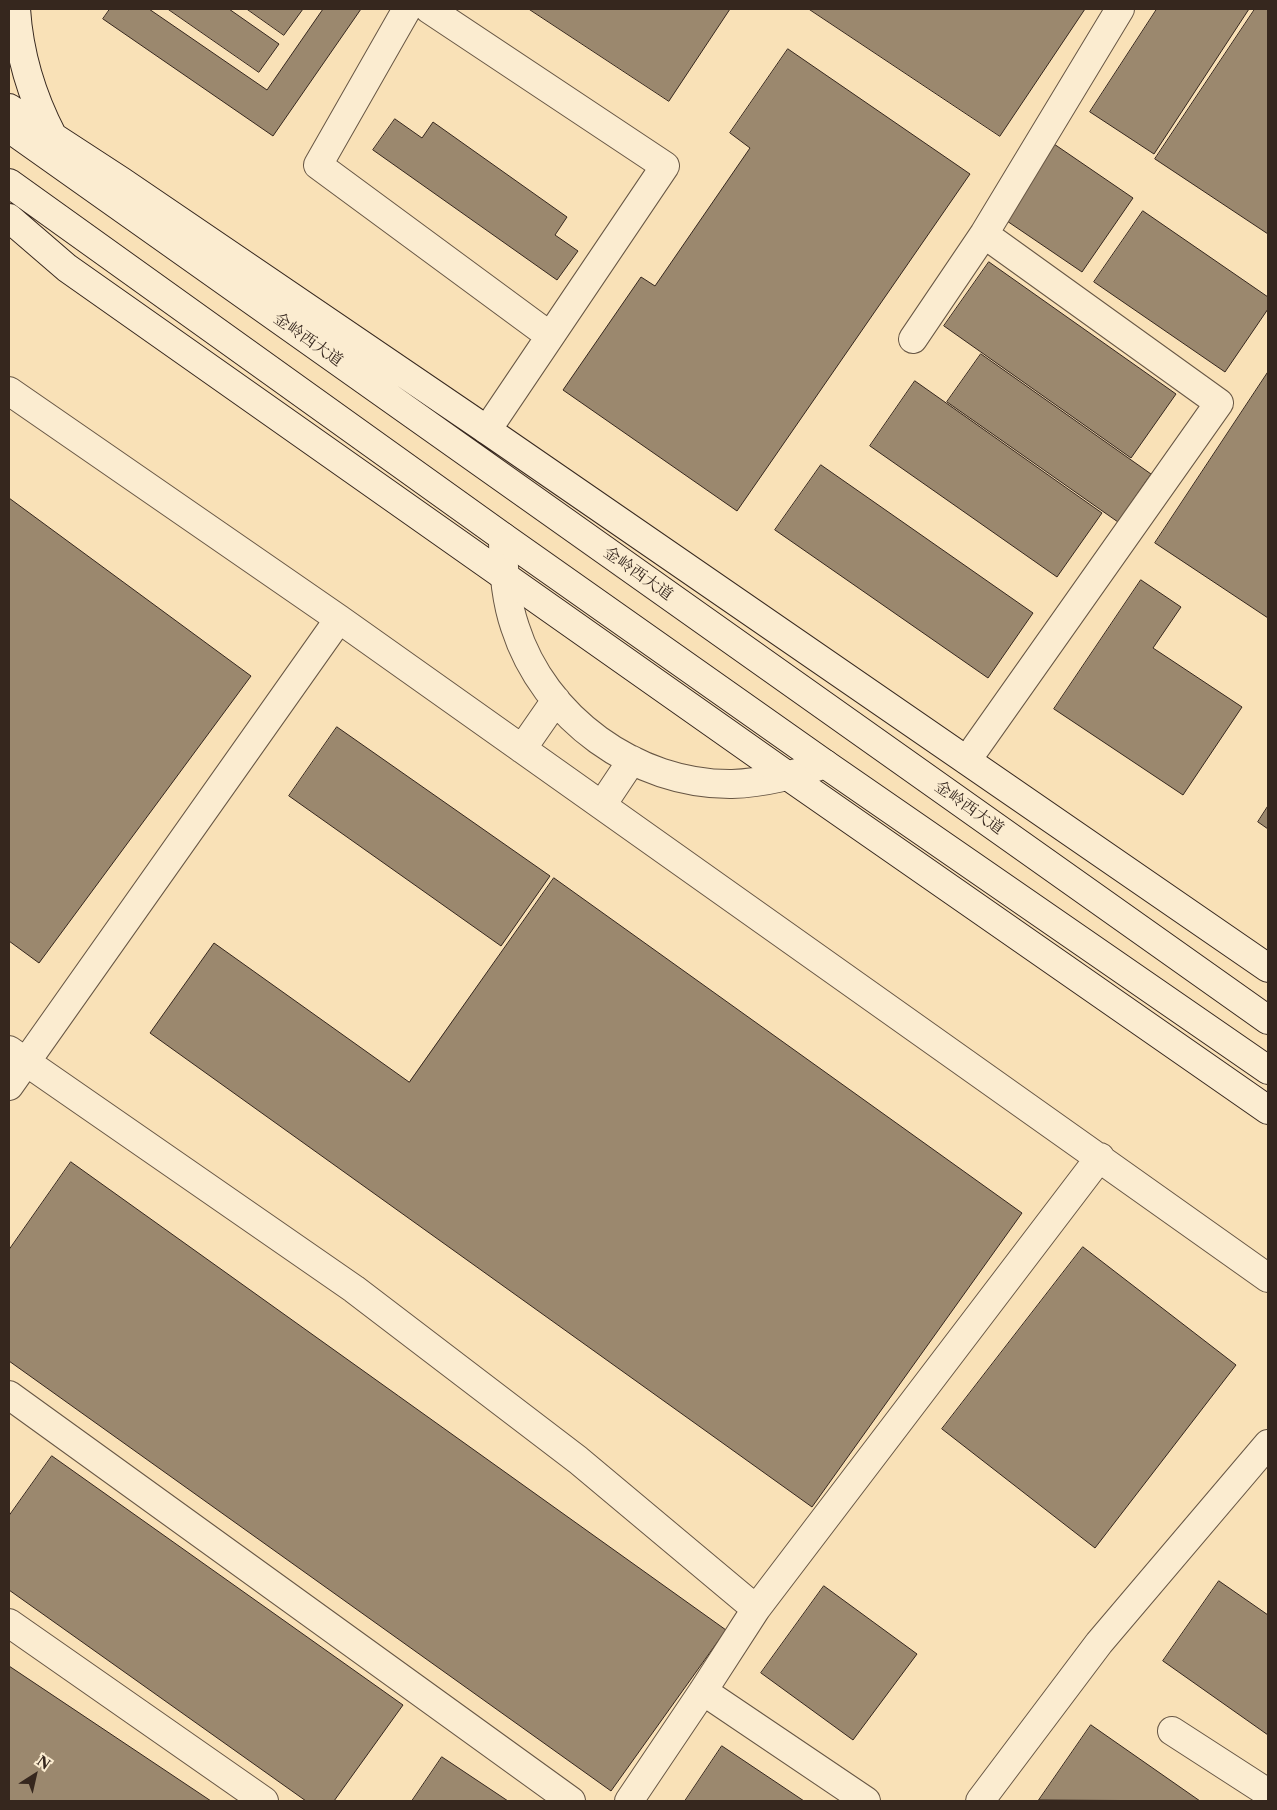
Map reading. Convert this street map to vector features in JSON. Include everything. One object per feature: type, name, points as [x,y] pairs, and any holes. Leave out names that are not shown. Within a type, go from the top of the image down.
[{"type":"street","points":[[16,9],[22,54],[31,86],[53,137],[80,178]]},
{"type":"street","points":[[407,9],[318,165],[550,336]]},
{"type":"street","points":[[429,9],[665,166],[487,430]]},
{"type":"street","points":[[913,339],[984,234],[1120,9]]},
{"type":"street","points":[[9,108],[121,181],[487,430],[1268,968]]},
{"type":"street","name":"金岭西大道","points":[[9,128],[1268,1020]]},
{"type":"street","points":[[9,183],[503,537],[825,764],[1268,1070]]},
{"type":"street","points":[[9,204],[43,207]]},
{"type":"street","points":[[9,218],[67,268],[788,776],[1268,1110]]},
{"type":"street","points":[[967,760],[1219,403],[984,234]]},
{"type":"street","points":[[9,391],[339,619],[1268,1278]]},
{"type":"street","points":[[503,537],[504,576],[507,599],[515,628],[524,649],[542,683],[556,700],[583,729],[609,748],[632,760],[668,774],[699,781],[731,784],[763,782],[825,764]]},
{"type":"street","points":[[9,1086],[17,1056],[339,619]]},
{"type":"street","points":[[522,749],[556,700]]},
{"type":"street","points":[[602,805],[632,760]]},
{"type":"street","points":[[17,1056],[354,1289],[578,1460],[756,1609]]},
{"type":"street","points":[[629,1801],[756,1609],[1100,1157]]},
{"type":"street","points":[[9,1395],[571,1801]]},
{"type":"street","points":[[980,1801],[1099,1643],[1268,1444]]},
{"type":"street","points":[[9,1623],[264,1801]]},
{"type":"street","points":[[703,1691],[866,1801]]},
{"type":"street","points":[[1172,1731],[1268,1793]]},
{"type":"building","points":[[110,9],[149,9],[267,90],[323,9],[361,9],[273,136],[103,19]]},
{"type":"building","points":[[168,9],[229,9],[279,44],[259,72]]},
{"type":"building","points":[[247,9],[303,9],[284,35]]},
{"type":"building","points":[[529,9],[730,9],[669,101]]},
{"type":"building","points":[[809,9],[1085,9],[1000,136]]},
{"type":"building","points":[[1157,9],[1249,9],[1154,154],[1090,112]]},
{"type":"building","points":[[1255,9],[1268,9],[1268,234],[1155,159]]},
{"type":"building","points":[[788,49],[970,174],[737,511],[563,390],[641,277],[655,286],[750,148],[730,133]]},
{"type":"building","points":[[395,119],[422,138],[433,122],[567,217],[555,235],[578,251],[557,280],[373,150]]},
{"type":"building","points":[[1054,144],[1133,198],[1082,272],[1004,219]]},
{"type":"building","points":[[1143,211],[1268,297],[1268,309],[1225,372],[1094,282]]},
{"type":"building","points":[[989,262],[1176,394],[1131,458],[944,326]]},
{"type":"building","points":[[981,354],[1151,474],[1118,522],[947,402]]},
{"type":"building","points":[[1268,372],[1268,618],[1155,543]]},
{"type":"building","points":[[915,381],[1102,513],[1057,577],[870,446]]},
{"type":"building","points":[[821,465],[1033,613],[988,678],[775,530]]},
{"type":"building","points":[[9,498],[251,676],[39,963],[9,941]]},
{"type":"building","points":[[1141,580],[1181,607],[1153,648],[1242,707],[1183,795],[1054,709]]},
{"type":"building","points":[[337,727],[550,876],[501,946],[289,796]]},
{"type":"building","points":[[1268,806],[1268,829],[1258,822]]},
{"type":"building","points":[[554,878],[1022,1213],[812,1507],[150,1033],[214,943],[409,1082]]},
{"type":"building","points":[[71,1162],[726,1630],[611,1791],[9,1361],[9,1250]]},
{"type":"building","points":[[1083,1247],[1236,1365],[1095,1548],[942,1429]]},
{"type":"building","points":[[52,1456],[403,1705],[334,1801],[306,1801],[9,1590],[9,1516]]},
{"type":"building","points":[[1219,1581],[1268,1615],[1268,1735],[1163,1661]]},
{"type":"building","points":[[824,1586],[917,1654],[853,1740],[761,1673]]},
{"type":"building","points":[[9,1666],[211,1801],[9,1801]]},
{"type":"building","points":[[1091,1725],[1200,1801],[1039,1800]]},
{"type":"building","points":[[722,1746],[804,1801],[685,1801]]},
{"type":"building","points":[[442,1757],[508,1801],[412,1801]]}]
